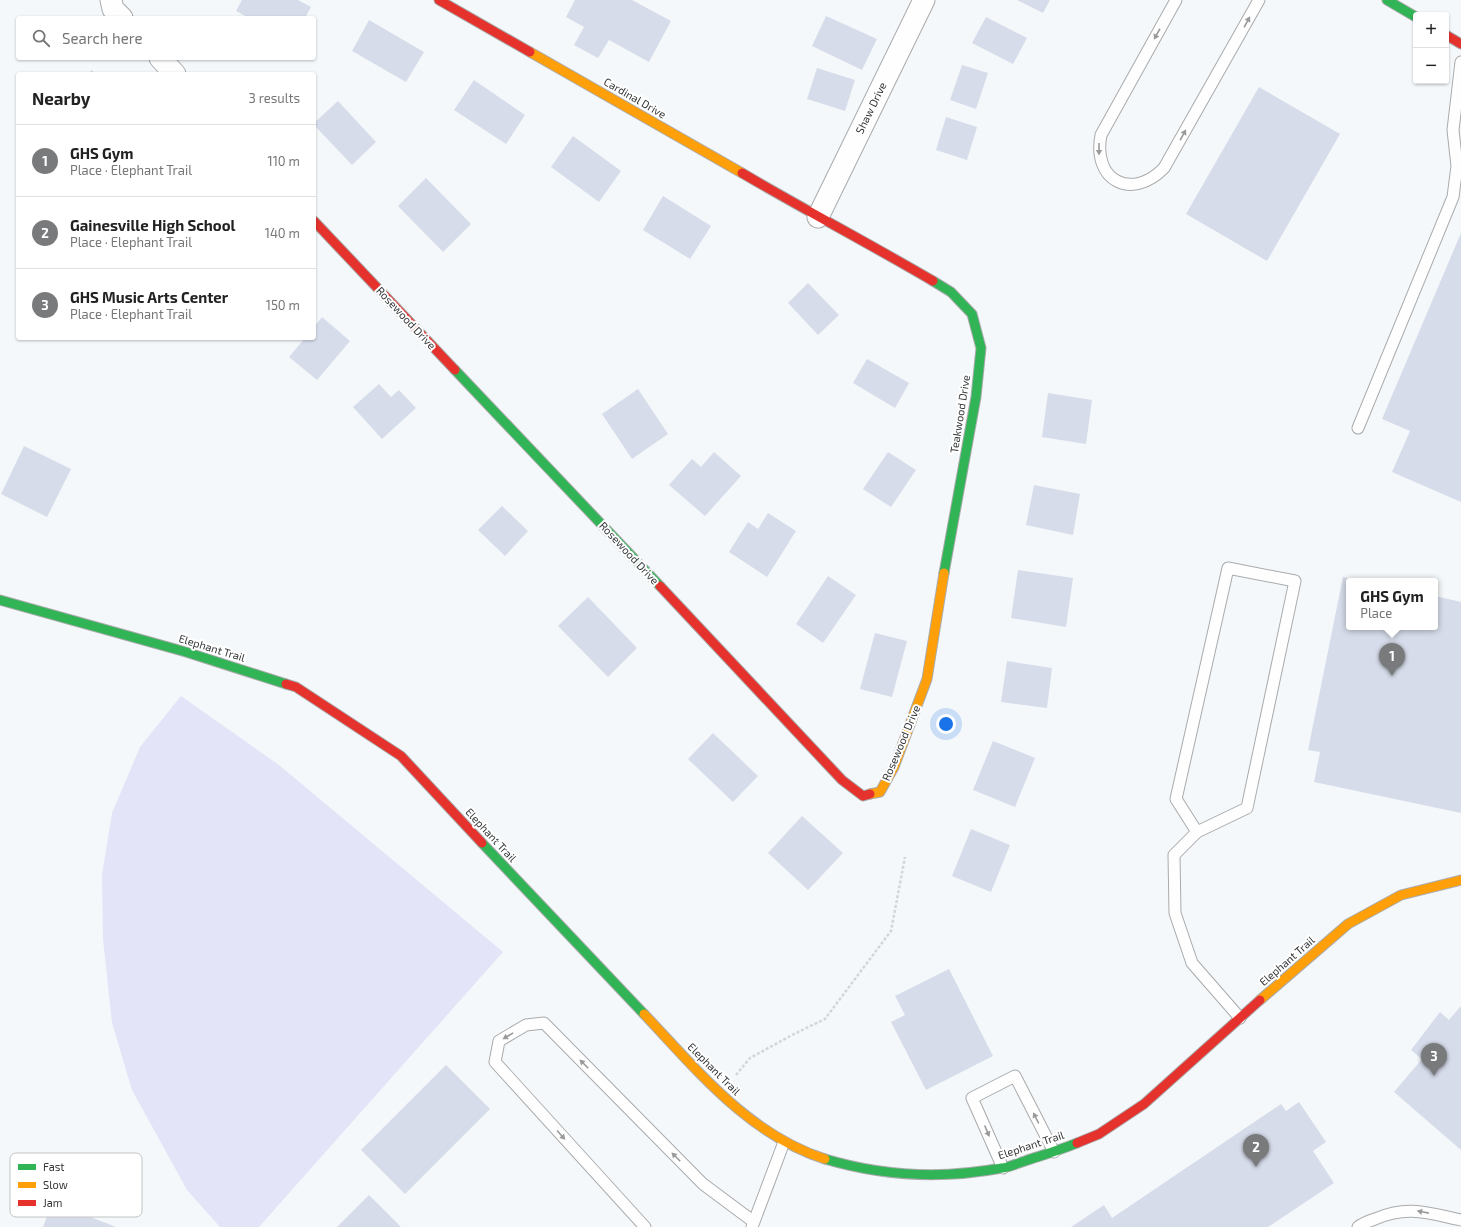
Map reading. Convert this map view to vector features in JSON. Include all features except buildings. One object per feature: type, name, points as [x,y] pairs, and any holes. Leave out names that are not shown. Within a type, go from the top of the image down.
[{"type":"street","points":[[111,0],[113,9],[120,16]]},
{"type":"street","name":"Cardinal Drive","points":[[439,0],[818,217]]},
{"type":"street","name":"Shaw Drive","points":[[818,217],[924,0]]},
{"type":"street","points":[[1387,0],[1413,15]]},
{"type":"street","points":[[1449,37],[1461,44]]},
{"type":"street","points":[[162,60],[173,72]]},
{"type":"street","name":"Teakwood Drive","points":[[818,217],[864,241],[951,292],[972,314],[981,348],[976,396],[949,543],[927,679],[920,697]]},
{"type":"street","name":"Rosewood Drive","points":[[316,223],[842,780],[863,796],[880,792],[894,767],[920,697]]},
{"type":"street","name":"Elephant Trail","points":[[0,600],[186,652],[296,687],[401,756],[552,918],[720,1094],[758,1125],[784,1142],[810,1154],[840,1163],[883,1172],[943,1175],[1003,1168],[1054,1152],[1099,1134],[1144,1104],[1291,972],[1348,924],[1401,895],[1461,880]]},
{"type":"lane","points":[[1176,0],[1101,135],[1099,155],[1104,170],[1120,183],[1139,184],[1149,181],[1164,168],[1259,0]]},
{"type":"lane","points":[[1358,428],[1453,197],[1458,175],[1453,130],[1461,62]]},
{"type":"lane","points":[[1197,832],[1176,799],[1228,568],[1295,581],[1247,808],[1197,832],[1174,855],[1174,913],[1192,963],[1240,1018]]},
{"type":"lane","points":[[645,1227],[495,1062],[499,1041],[526,1025],[544,1023],[703,1184],[753,1224],[784,1142]]},
{"type":"lane","points":[[1003,1168],[972,1098],[1015,1076],[1054,1152]]},
{"type":"lane","points":[[1358,1227],[1382,1216],[1398,1211],[1416,1211],[1461,1220]]},
{"type":"path","points":[[720,1094],[750,1058],[825,1019],[891,931],[905,857]]},
{"type":"shaded area","points":[[181,696],[279,765],[503,952],[259,1227],[220,1227],[187,1190],[132,1090],[112,1023],[103,939],[102,875],[112,813],[140,747]]},
{"type":"traffic: fast","points":[[1387,0],[1413,15]]},
{"type":"traffic: fast","points":[[933,281],[951,292],[972,314],[981,348],[976,397],[944,573]]},
{"type":"traffic: fast","points":[[455,370],[660,586]]},
{"type":"traffic: fast","points":[[0,600],[186,652],[286,684]]},
{"type":"traffic: fast","points":[[482,843],[644,1014]]},
{"type":"traffic: fast","points":[[825,1159],[847,1165],[890,1172],[913,1174],[957,1174],[1008,1167],[1077,1143]]},
{"type":"traffic: slow","points":[[530,52],[742,173]]},
{"type":"traffic: slow","points":[[870,794],[880,792],[894,767],[927,679],[944,573]]},
{"type":"traffic: slow","points":[[1260,1000],[1348,924],[1401,895],[1461,880]]},
{"type":"traffic: slow","points":[[644,1014],[705,1078],[748,1117],[772,1134],[798,1148],[825,1159]]},
{"type":"traffic: jam","points":[[439,0],[530,52]]},
{"type":"traffic: jam","points":[[1449,37],[1461,44]]},
{"type":"traffic: jam","points":[[742,173],[933,281]]},
{"type":"traffic: jam","points":[[316,223],[455,370]]},
{"type":"traffic: jam","points":[[660,586],[842,780],[863,796],[870,794]]},
{"type":"traffic: jam","points":[[286,684],[296,687],[401,756],[482,843]]},
{"type":"traffic: jam","points":[[1077,1143],[1099,1134],[1144,1104],[1260,1000]]},
{"type":"place","name":"GHS Gym","points":[[1392,676]]},
{"type":"place","name":"GHS Music Arts Center","points":[[1434,1076]]},
{"type":"place","name":"Gainesville High School","points":[[1256,1167]]}]
